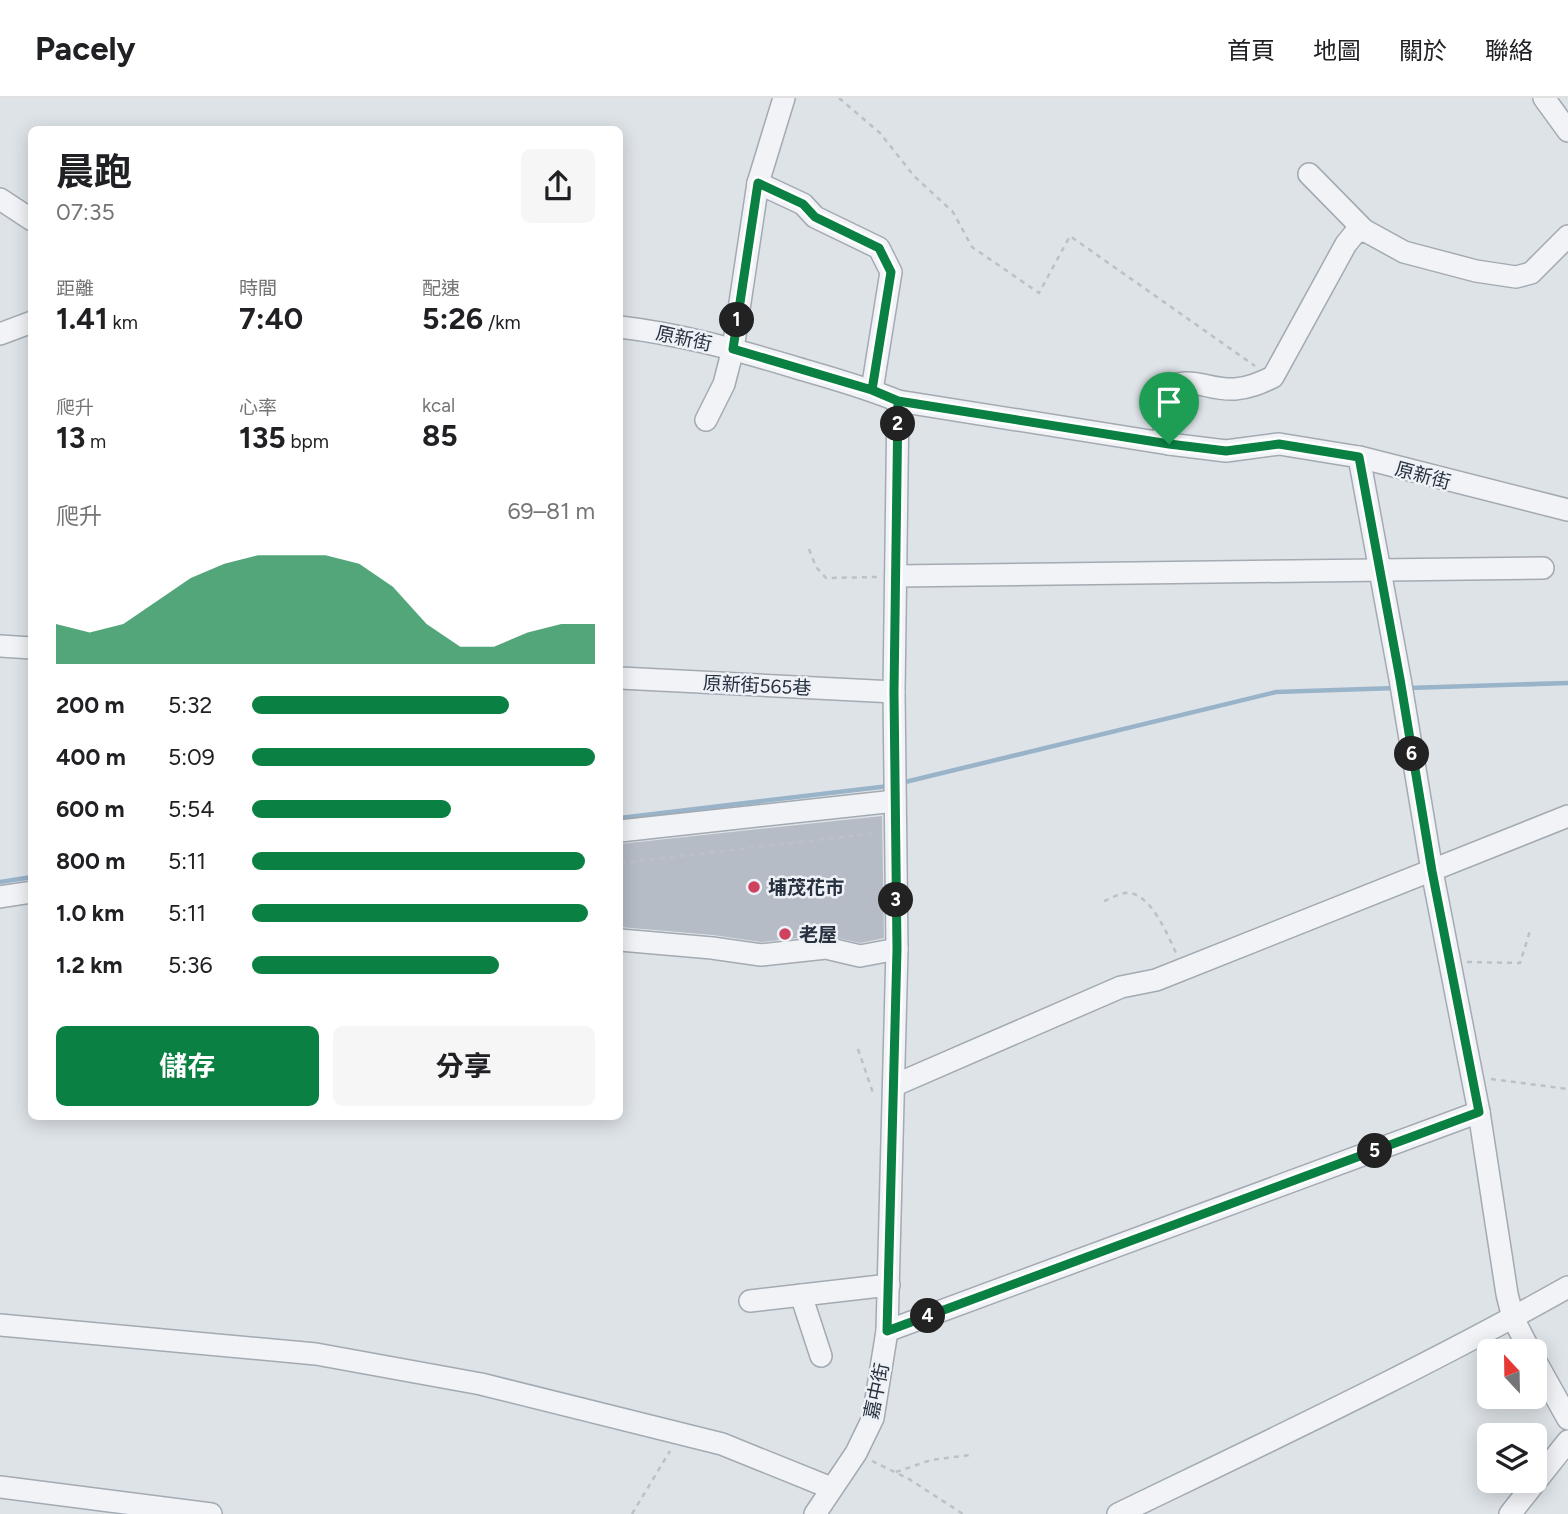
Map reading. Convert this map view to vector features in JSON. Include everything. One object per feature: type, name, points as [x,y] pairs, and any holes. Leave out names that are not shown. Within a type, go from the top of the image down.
[{"type":"street","points":[[706,420],[724,384],[733,349],[758,183],[784,98]]},
{"type":"street","points":[[1544,98],[1568,131]]},
{"type":"street","points":[[1309,174],[1363,230],[1404,251],[1476,271],[1516,277],[1531,272],[1568,236]]},
{"type":"street","points":[[758,183],[803,204],[815,217],[879,248],[891,272],[872,390]]},
{"type":"street","points":[[0,223],[6,202],[28,217]]},
{"type":"street","points":[[1169,444],[1158,406],[1160,394],[1172,385],[1189,381],[1233,389],[1252,387],[1273,377],[1346,244],[1355,233],[1363,230]]},
{"type":"street","points":[[0,334],[28,323]]},
{"type":"street","name":"原新街","points":[[623,327],[648,330],[733,349],[872,390],[898,401],[1226,451],[1279,444],[1359,457],[1568,510]]},
{"type":"street","name":"嘉中街","points":[[816,1514],[856,1453],[873,1418],[887,1331],[897,949],[894,692],[898,401]]},
{"type":"street","points":[[1359,457],[1432,871],[1479,1112],[1507,1294],[1513,1318],[1524,1339]]},
{"type":"street","points":[[897,576],[1543,568]]},
{"type":"street","points":[[0,646],[28,648]]},
{"type":"street","name":"原新街565巷","points":[[623,678],[894,692]]},
{"type":"street","points":[[623,831],[895,790]]},
{"type":"street","points":[[895,1085],[1121,987],[1183,969],[1568,816]]},
{"type":"street","points":[[0,897],[28,893]]},
{"type":"street","points":[[623,940],[761,955],[826,948],[860,956],[897,949]]},
{"type":"street","points":[[887,1331],[1479,1112]]},
{"type":"street","points":[[750,1301],[889,1284]]},
{"type":"street","points":[[1118,1514],[1323,1414],[1513,1318],[1568,1287]]},
{"type":"street","points":[[801,1295],[821,1356]]},
{"type":"street","points":[[0,1325],[316,1354],[481,1384],[722,1444],[831,1488]]},
{"type":"street","points":[[1547,1381],[1568,1419]]},
{"type":"street","points":[[1510,1514],[1568,1440]]},
{"type":"street","points":[[0,1487],[211,1514]]},
{"type":"path","points":[[839,98],[880,133],[914,176],[953,212],[972,247],[1017,280],[1039,293],[1070,236],[1143,285],[1240,357],[1273,377]]},
{"type":"path","points":[[809,550],[816,567],[826,578],[897,576]]},
{"type":"path","points":[[623,863],[895,832]]},
{"type":"path","points":[[1104,901],[1126,892],[1136,895],[1159,916],[1183,969]]},
{"type":"path","points":[[1450,962],[1520,963],[1530,931]]},
{"type":"path","points":[[1472,1076],[1516,1084],[1568,1088]]},
{"type":"path","points":[[632,1514],[680,1434]]},
{"type":"path","points":[[856,1453],[896,1472],[963,1514]]},
{"type":"path","points":[[896,1472],[931,1460],[970,1455]]},
{"type":"building","name":"埔茂花市","points":[[882,816],[884,938],[860,943],[825,935],[761,942],[623,927],[623,844]]},
{"type":"waterway","points":[[1408,688],[1568,683]]},
{"type":"waterway","points":[[901,783],[1276,692],[1396,688]]},
{"type":"waterway","points":[[623,818],[889,786]]},
{"type":"waterway","points":[[0,882],[28,878]]},
{"type":"place","name":"埔茂花市","points":[[754,887]]},
{"type":"place","name":"老屋","points":[[785,934]]},
{"type":"route","points":[[1169,444],[898,401],[872,390],[733,349],[758,183],[803,204],[815,217],[879,248],[891,272],[872,390],[898,401],[894,692],[897,949],[887,1331],[1479,1112],[1432,871],[1359,457],[1279,444],[1226,451],[1169,444]]}]
